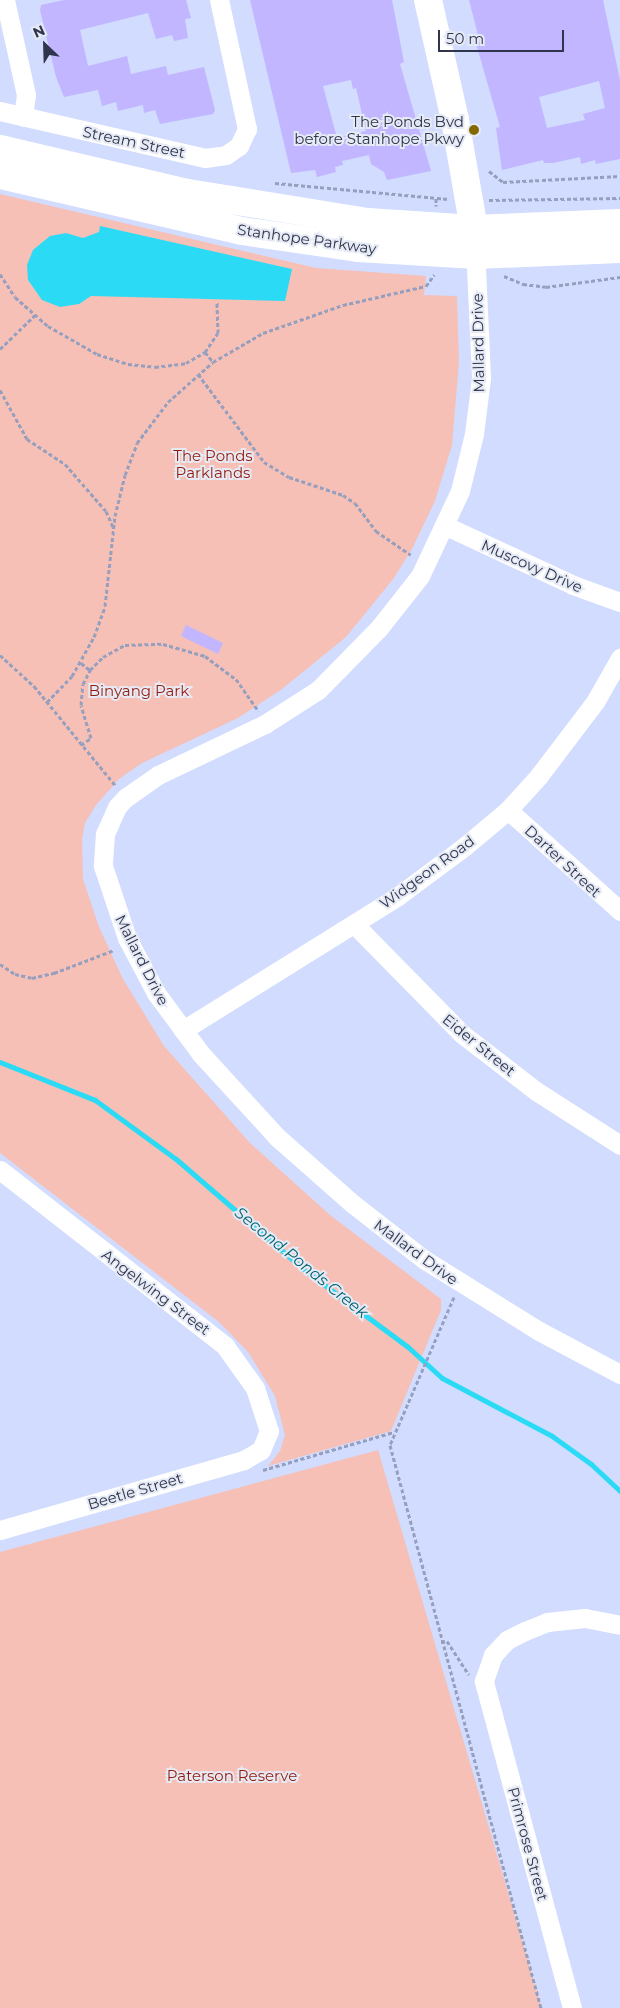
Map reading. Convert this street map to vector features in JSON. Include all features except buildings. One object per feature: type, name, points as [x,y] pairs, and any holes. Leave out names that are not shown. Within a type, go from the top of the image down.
[{"type":"main road","points":[[428,0],[462,155],[475,242]]},
{"type":"main road","name":"Stanhope Parkway","points":[[0,150],[247,204],[368,222],[475,242],[620,250]]},
{"type":"main road","name":"Stanhope Parkway","points":[[0,175],[252,233],[358,248],[475,242],[620,223]]},
{"type":"street","points":[[5,0],[26,95],[22,117]]},
{"type":"street","name":"Stream Street","points":[[0,111],[216,158],[239,146],[245,136],[247,120],[220,0]]},
{"type":"street","name":"Mallard Drive","points":[[475,242],[481,378],[478,406],[460,491],[446,526],[420,576],[379,628],[318,690],[265,724],[158,775],[126,797],[117,807],[105,834],[103,866],[107,885],[127,938],[147,976],[182,1030],[226,1084],[277,1137],[391,1235],[502,1310],[620,1374]]},
{"type":"street","name":"Muscovy Drive","points":[[446,526],[565,581],[620,602]]},
{"type":"street","name":"Widgeon Road","points":[[182,1030],[354,924],[432,872],[508,810],[567,740],[595,702],[620,658]]},
{"type":"street","name":"Darter Street","points":[[508,810],[620,911]]},
{"type":"street","name":"Eider Street","points":[[354,924],[462,1034],[536,1091],[620,1145]]},
{"type":"street","name":"Angelwing Street","points":[[0,1170],[225,1346],[246,1373],[261,1402],[269,1431],[265,1445]]},
{"type":"street","name":"Beetle Street","points":[[0,1530],[244,1460],[255,1456],[265,1445]]},
{"type":"street","points":[[478,1680],[493,1655],[507,1640],[547,1622],[585,1618],[620,1625]]},
{"type":"street","name":"Primrose Street","points":[[478,1680],[572,2008]]},
{"type":"path","points":[[489,171],[503,182],[620,176]]},
{"type":"path","points":[[436,198],[436,206]]},
{"type":"path","points":[[492,200],[620,198]]},
{"type":"path","points":[[47,702],[81,663],[105,606],[114,530],[123,482],[137,443],[168,402],[213,362],[249,340],[281,326],[343,305],[426,286],[435,273]]},
{"type":"path","points":[[0,274],[16,297],[35,315],[82,347],[128,364],[176,365],[205,352],[218,333],[217,302]]},
{"type":"path","points":[[504,276],[522,284],[546,287],[620,277]]},
{"type":"path","points":[[516,276],[522,284]]},
{"type":"path","points":[[0,349],[35,315]]},
{"type":"path","points":[[205,352],[213,362]]},
{"type":"path","points":[[198,374],[264,462],[289,477],[343,495],[354,503],[376,531],[412,555]]},
{"type":"path","points":[[0,390],[27,439],[64,464],[106,511],[114,530]]},
{"type":"path","points":[[82,745],[91,738],[81,705],[83,684],[90,670],[103,657],[125,645],[154,643],[182,647],[212,660],[236,680],[265,724]]},
{"type":"path","points":[[0,655],[47,702],[126,797]]},
{"type":"path","points":[[81,663],[90,670]]},
{"type":"path","points":[[0,964],[15,974],[32,978],[54,973],[114,950]]},
{"type":"path","points":[[447,1311],[390,1445],[441,1642],[541,2008]]},
{"type":"path","points":[[253,1473],[395,1432]]},
{"type":"path","points":[[441,1642],[447,1641],[478,1680]]},
{"type":"green space","name":"The Ponds Parklands","points":[[0,194],[316,268],[426,276],[424,295],[457,296],[459,362],[452,445],[435,501],[412,549],[394,578],[346,637],[282,689],[238,718],[142,763],[119,779],[96,805],[85,823],[82,839],[83,879],[99,927],[123,979],[164,1046],[250,1143],[330,1215],[441,1299],[441,1310],[391,1431],[268,1466],[280,1451],[285,1435],[275,1396],[248,1352],[219,1322],[0,1153]]},
{"type":"green space","name":"Paterson Reserve","points":[[378,1450],[542,2008],[0,2008],[0,1552]]},
{"type":"water","points":[[100,226],[292,269],[285,301],[91,296],[79,304],[60,307],[42,300],[28,280],[27,265],[33,250],[50,236],[66,233],[83,238],[99,232]]},
{"type":"waterway","name":"Second Ponds Creek","points":[[0,1062],[95,1100],[176,1159],[307,1272],[408,1347],[442,1378],[552,1436],[591,1464],[620,1491]]},
{"type":"place","name":"The Ponds Bvd before Stanhope Pkwy","points":[[474,130]]},
{"type":"park label","name":"Binyang Park","points":[[139,691]]}]
